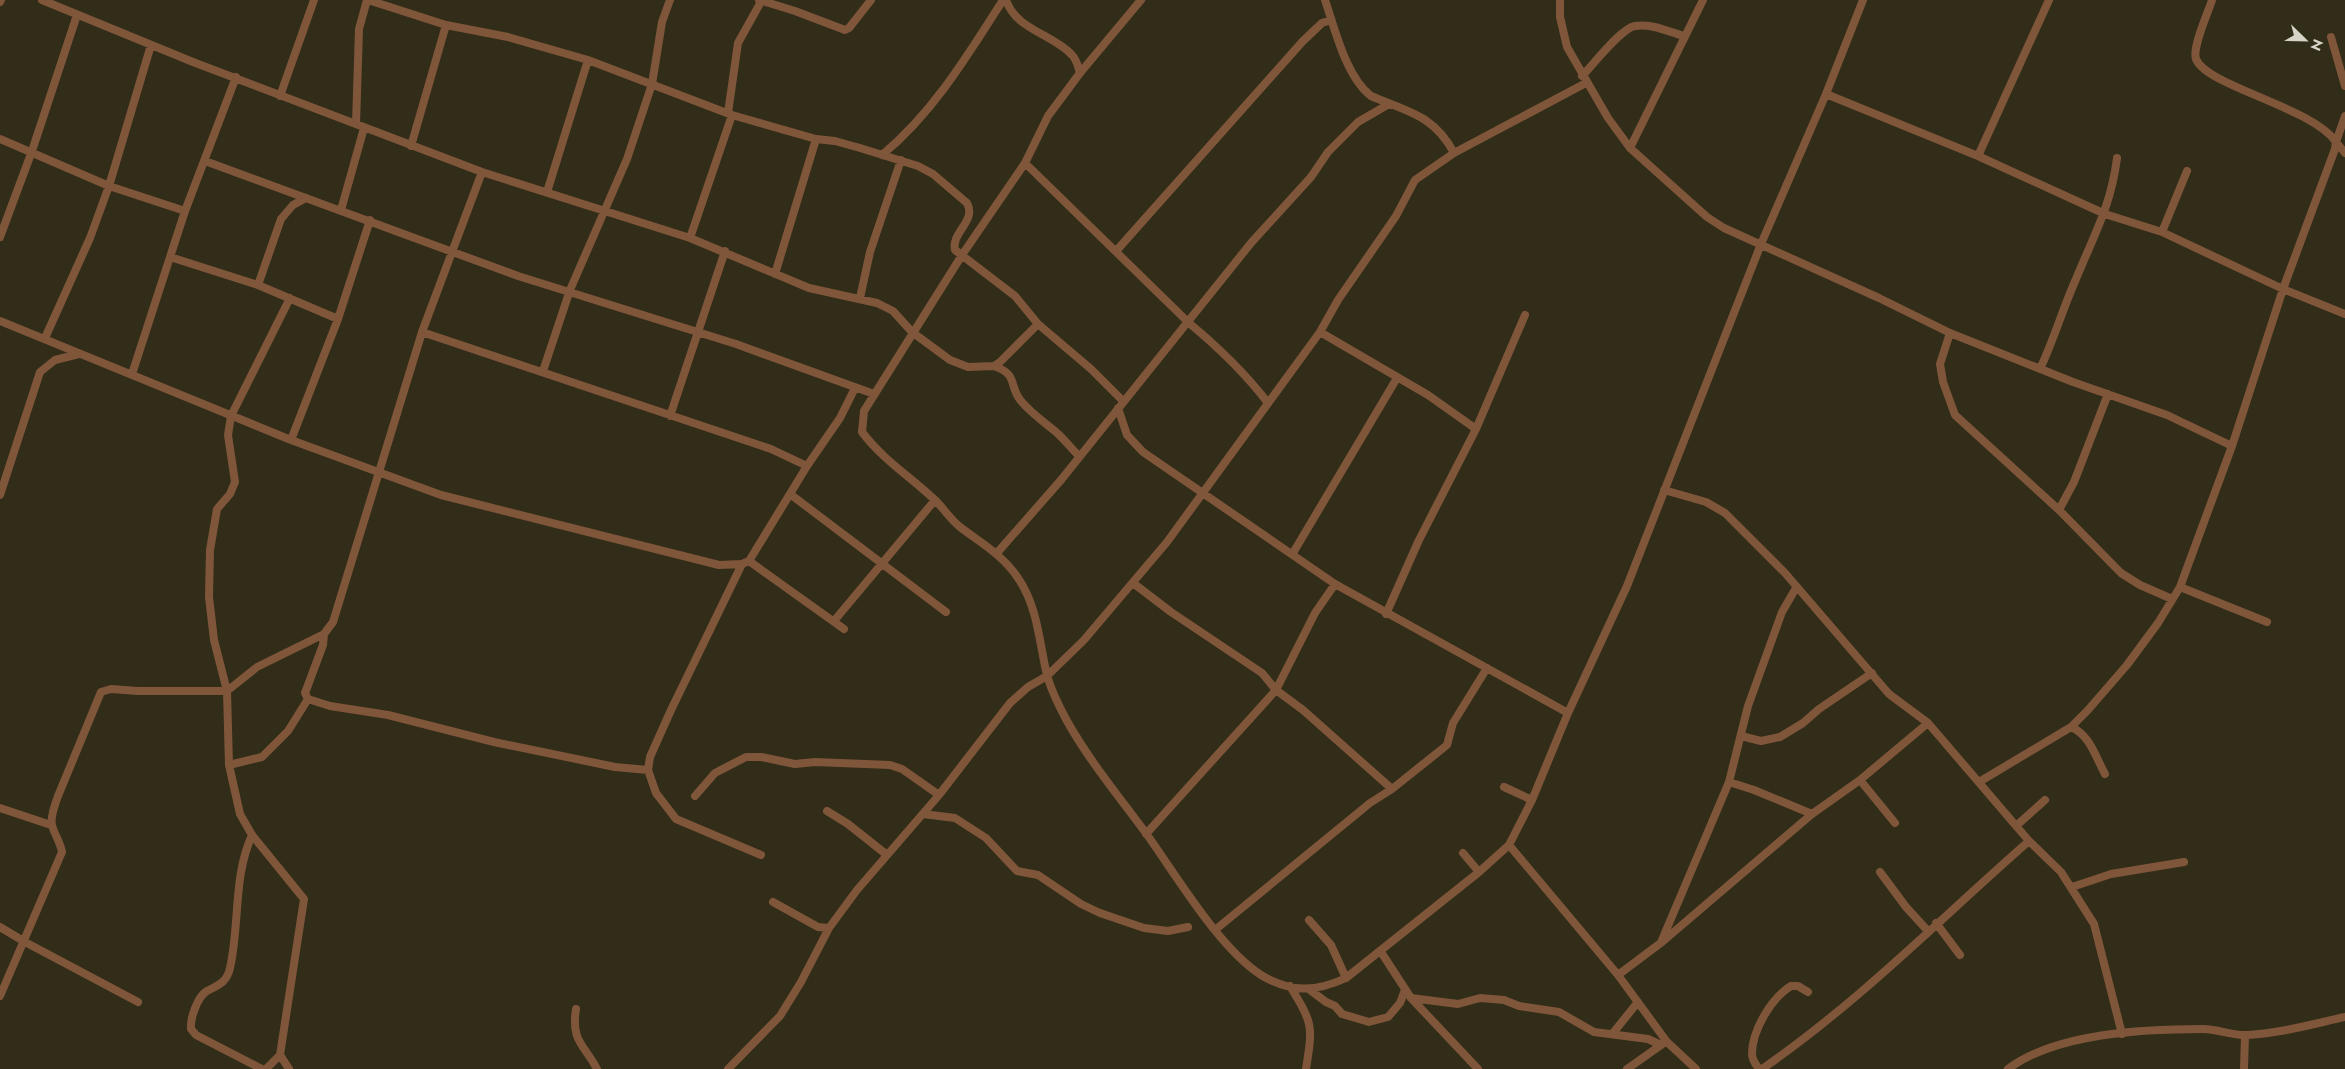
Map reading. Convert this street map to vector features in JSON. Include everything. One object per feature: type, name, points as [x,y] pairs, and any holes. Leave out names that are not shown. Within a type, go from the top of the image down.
[{"type":"street","points":[[42,0],[280,96],[482,172],[690,238],[725,251],[808,288],[860,298],[894,311],[912,332],[950,360],[968,367],[994,366],[1009,374],[1014,384],[1015,393],[1022,402],[1058,434],[1078,456]]},
{"type":"street","points":[[280,96],[314,0]]},
{"type":"street","points":[[356,124],[359,29],[361,13],[368,0],[446,25],[508,37],[588,60],[730,114],[816,139],[835,141],[900,160],[933,174],[967,202],[970,214],[954,245],[954,250],[962,254],[1015,296],[1038,324],[1091,369],[1123,401]]},
{"type":"street","points":[[543,371],[570,290],[627,159],[652,84],[662,22],[670,0]]},
{"type":"street","points":[[690,238],[730,114],[736,52],[742,35],[761,0],[845,30],[849,28],[871,0]]},
{"type":"street","points":[[882,155],[896,143],[943,91],[1004,0],[1018,18],[1073,56],[1080,73]]},
{"type":"street","points":[[1141,0],[1080,73],[1048,116],[1025,163],[962,254],[874,394],[864,411],[862,432],[876,450],[935,500],[958,525],[997,553],[1018,578],[1031,604],[1042,643],[1047,676],[1067,721],[1098,768],[1215,930],[1261,974],[1290,986],[1310,990],[1328,987],[1346,978],[1381,952],[1509,845],[1532,800],[1568,713],[1627,586],[1761,244],[1826,94],[1862,2],[1853,0]]},
{"type":"street","points":[[1326,0],[1331,20],[1359,84],[1371,96],[1432,122],[1441,131],[1454,153]]},
{"type":"street","points":[[1560,0],[1560,17],[1567,47],[1584,80],[1630,148],[1707,217],[1950,333],[2040,369],[2167,415],[2232,446]]},
{"type":"street","points":[[1630,148],[1703,0]]},
{"type":"street","points":[[1978,156],[2048,0]]},
{"type":"street","points":[[2212,0],[2196,50],[2196,60],[2205,69],[2251,94],[2298,113],[2317,124],[2345,153]]},
{"type":"street","points":[[0,237],[32,151],[77,15]]},
{"type":"street","points":[[1117,250],[1304,42],[1322,24],[1331,20]]},
{"type":"street","points":[[411,146],[446,25]]},
{"type":"street","points":[[728,1069],[780,1016],[801,982],[829,928],[887,855],[939,795],[1010,703],[1028,687],[1047,676],[1084,640],[1168,542],[1320,332],[1338,300],[1396,216],[1415,180],[1454,153],[1584,80],[1624,32],[1633,26],[1648,26],[1684,36]]},
{"type":"street","points":[[2331,37],[2345,86]]},
{"type":"street","points":[[45,338],[90,238],[109,186],[151,45]]},
{"type":"street","points":[[547,192],[588,60]]},
{"type":"street","points":[[132,374],[185,211],[236,77]]},
{"type":"street","points":[[1826,94],[1978,156],[2105,214],[2162,232],[2283,289],[2345,314]]},
{"type":"street","points":[[997,553],[1032,514],[1189,323],[1251,243],[1311,177],[1328,152],[1358,122],[1389,104]]},
{"type":"street","points":[[1978,782],[2070,727],[2088,710],[2127,665],[2158,623],[2180,587],[2232,446],[2283,289],[2345,116]]},
{"type":"street","points":[[341,210],[364,128]]},
{"type":"street","points":[[0,139],[32,151],[109,186],[185,211]]},
{"type":"street","points":[[776,274],[816,139]]},
{"type":"street","points":[[2040,369],[2075,279],[2105,214],[2112,190],[2116,158]]},
{"type":"street","points":[[860,298],[870,252],[900,160]]},
{"type":"street","points":[[205,161],[370,220],[518,276],[570,290],[699,332],[874,394]]},
{"type":"street","points":[[1025,163],[1250,380],[1268,403]]},
{"type":"street","points":[[2162,232],[2187,171]]},
{"type":"street","points":[[0,996],[25,942],[62,852],[59,839],[52,825],[58,796],[101,692],[111,689],[138,691],[227,691],[265,663],[324,634],[333,622],[341,602],[422,332],[482,172]]},
{"type":"street","points":[[258,285],[281,219],[293,205],[306,198]]},
{"type":"street","points":[[291,440],[338,319],[370,220]]},
{"type":"street","points":[[670,416],[725,251]]},
{"type":"street","points":[[170,257],[258,285],[338,319]]},
{"type":"street","points":[[266,1069],[280,1055],[304,899],[252,835],[240,814],[229,765],[227,691],[214,640],[210,588],[210,550],[217,509],[230,494],[235,482],[228,435],[231,416],[290,298]]},
{"type":"street","points":[[1386,614],[1419,540],[1476,429],[1525,315]]},
{"type":"street","points":[[0,321],[291,440],[380,471],[441,495],[591,531],[719,565],[745,562],[844,629]]},
{"type":"street","points":[[994,366],[1012,352],[1038,324]]},
{"type":"street","points":[[422,332],[771,449],[807,466]]},
{"type":"street","points":[[1320,332],[1428,395],[1476,429]]},
{"type":"street","points":[[1950,333],[1940,364],[1943,382],[1955,415],[2059,510],[2121,573],[2140,585],[2172,598]]},
{"type":"street","points":[[0,495],[40,372],[55,360],[79,354]]},
{"type":"street","points":[[1293,553],[1397,378]]},
{"type":"street","points":[[761,855],[676,819],[656,793],[648,770],[650,757],[670,710],[745,562],[840,418],[855,388]]},
{"type":"street","points":[[2059,510],[2074,482],[2108,394]]},
{"type":"street","points":[[1118,408],[1127,435],[1134,443],[1203,494],[1293,553],[1335,584],[1386,614],[1568,713]]},
{"type":"street","points":[[1664,490],[1706,502],[1725,513],[1785,573],[1889,694],[1928,722],[2016,826],[2055,866],[2072,887],[2094,924],[2122,1034]]},
{"type":"street","points":[[790,494],[946,612]]},
{"type":"street","points":[[834,621],[884,564],[935,500]]},
{"type":"street","points":[[1133,582],[1171,612],[1262,673],[1276,690],[1303,710],[1392,789]]},
{"type":"street","points":[[1146,834],[1276,690],[1315,613],[1335,584]]},
{"type":"street","points":[[2180,587],[2267,622]]},
{"type":"street","points":[[1662,942],[1729,782],[1748,706],[1782,612],[1796,588]]},
{"type":"street","points":[[324,634],[323,645],[305,694],[308,699],[330,706],[388,715],[494,742],[615,767],[648,770]]},
{"type":"street","points":[[1215,930],[1370,803],[1392,789],[1448,745],[1453,723],[1487,668]]},
{"type":"street","points":[[1741,736],[1761,741],[1780,737],[1803,723],[1819,709],[1872,673]]},
{"type":"street","points":[[229,765],[262,757],[288,731],[308,699]]},
{"type":"street","points":[[1618,975],[1662,942],[1812,814],[1860,780],[1928,722]]},
{"type":"street","points":[[2070,727],[2080,731],[2085,736],[2105,774]]},
{"type":"street","points":[[695,796],[715,773],[746,757],[761,757],[795,764],[815,762],[890,765],[902,768],[939,795]]},
{"type":"street","points":[[1860,780],[1895,823]]},
{"type":"street","points":[[1729,782],[1812,814]]},
{"type":"street","points":[[1504,788],[1532,800]]},
{"type":"street","points":[[2016,826],[2045,800]]},
{"type":"street","points":[[0,808],[52,825]]},
{"type":"street","points":[[827,811],[848,824],[887,855]]},
{"type":"street","points":[[923,814],[955,818],[986,838],[1017,871],[1038,875],[1081,904],[1100,914],[1144,928],[1168,931],[1188,927]]},
{"type":"street","points":[[252,835],[246,849],[240,875],[230,968],[221,985],[203,995],[190,1021],[191,1029],[196,1035],[262,1069]]},
{"type":"street","points":[[1808,992],[1798,986],[1791,986],[1775,1000],[1762,1021],[1753,1048],[1752,1058],[1761,1069],[1810,1036],[1892,966],[1927,930],[2029,840]]},
{"type":"street","points":[[1509,845],[1618,975],[1664,1043],[1696,1069]]},
{"type":"street","points":[[1463,853],[1479,872]]},
{"type":"street","points":[[2072,887],[2111,874],[2184,862]]},
{"type":"street","points":[[1880,872],[1906,908],[1927,930]]},
{"type":"street","points":[[773,902],[818,927],[829,928]]},
{"type":"street","points":[[1308,920],[1331,945],[1346,978]]},
{"type":"street","points":[[1936,924],[1960,955]]},
{"type":"street","points":[[0,927],[138,1002]]},
{"type":"street","points":[[1381,952],[1411,998],[1478,1069]]},
{"type":"street","points":[[1290,986],[1309,1018],[1311,1028],[1306,1069]]},
{"type":"street","points":[[1310,990],[1335,1006],[1342,1014],[1369,1022],[1388,1017],[1400,1003],[1405,990]]},
{"type":"street","points":[[1411,998],[1458,1004],[1480,998],[1504,1000],[1559,1012],[1594,1032],[1613,1033],[1664,1043]]},
{"type":"street","points":[[1613,1033],[1638,1002]]},
{"type":"street","points":[[576,1009],[574,1025],[576,1036],[597,1069]]},
{"type":"street","points":[[2008,1069],[2037,1052],[2074,1040],[2122,1034],[2204,1029],[2245,1035],[2282,1031],[2345,1017]]},
{"type":"street","points":[[2244,1069],[2245,1035]]},
{"type":"street","points":[[1626,1069],[1664,1043]]},
{"type":"street","points":[[280,1055],[289,1069]]}]
